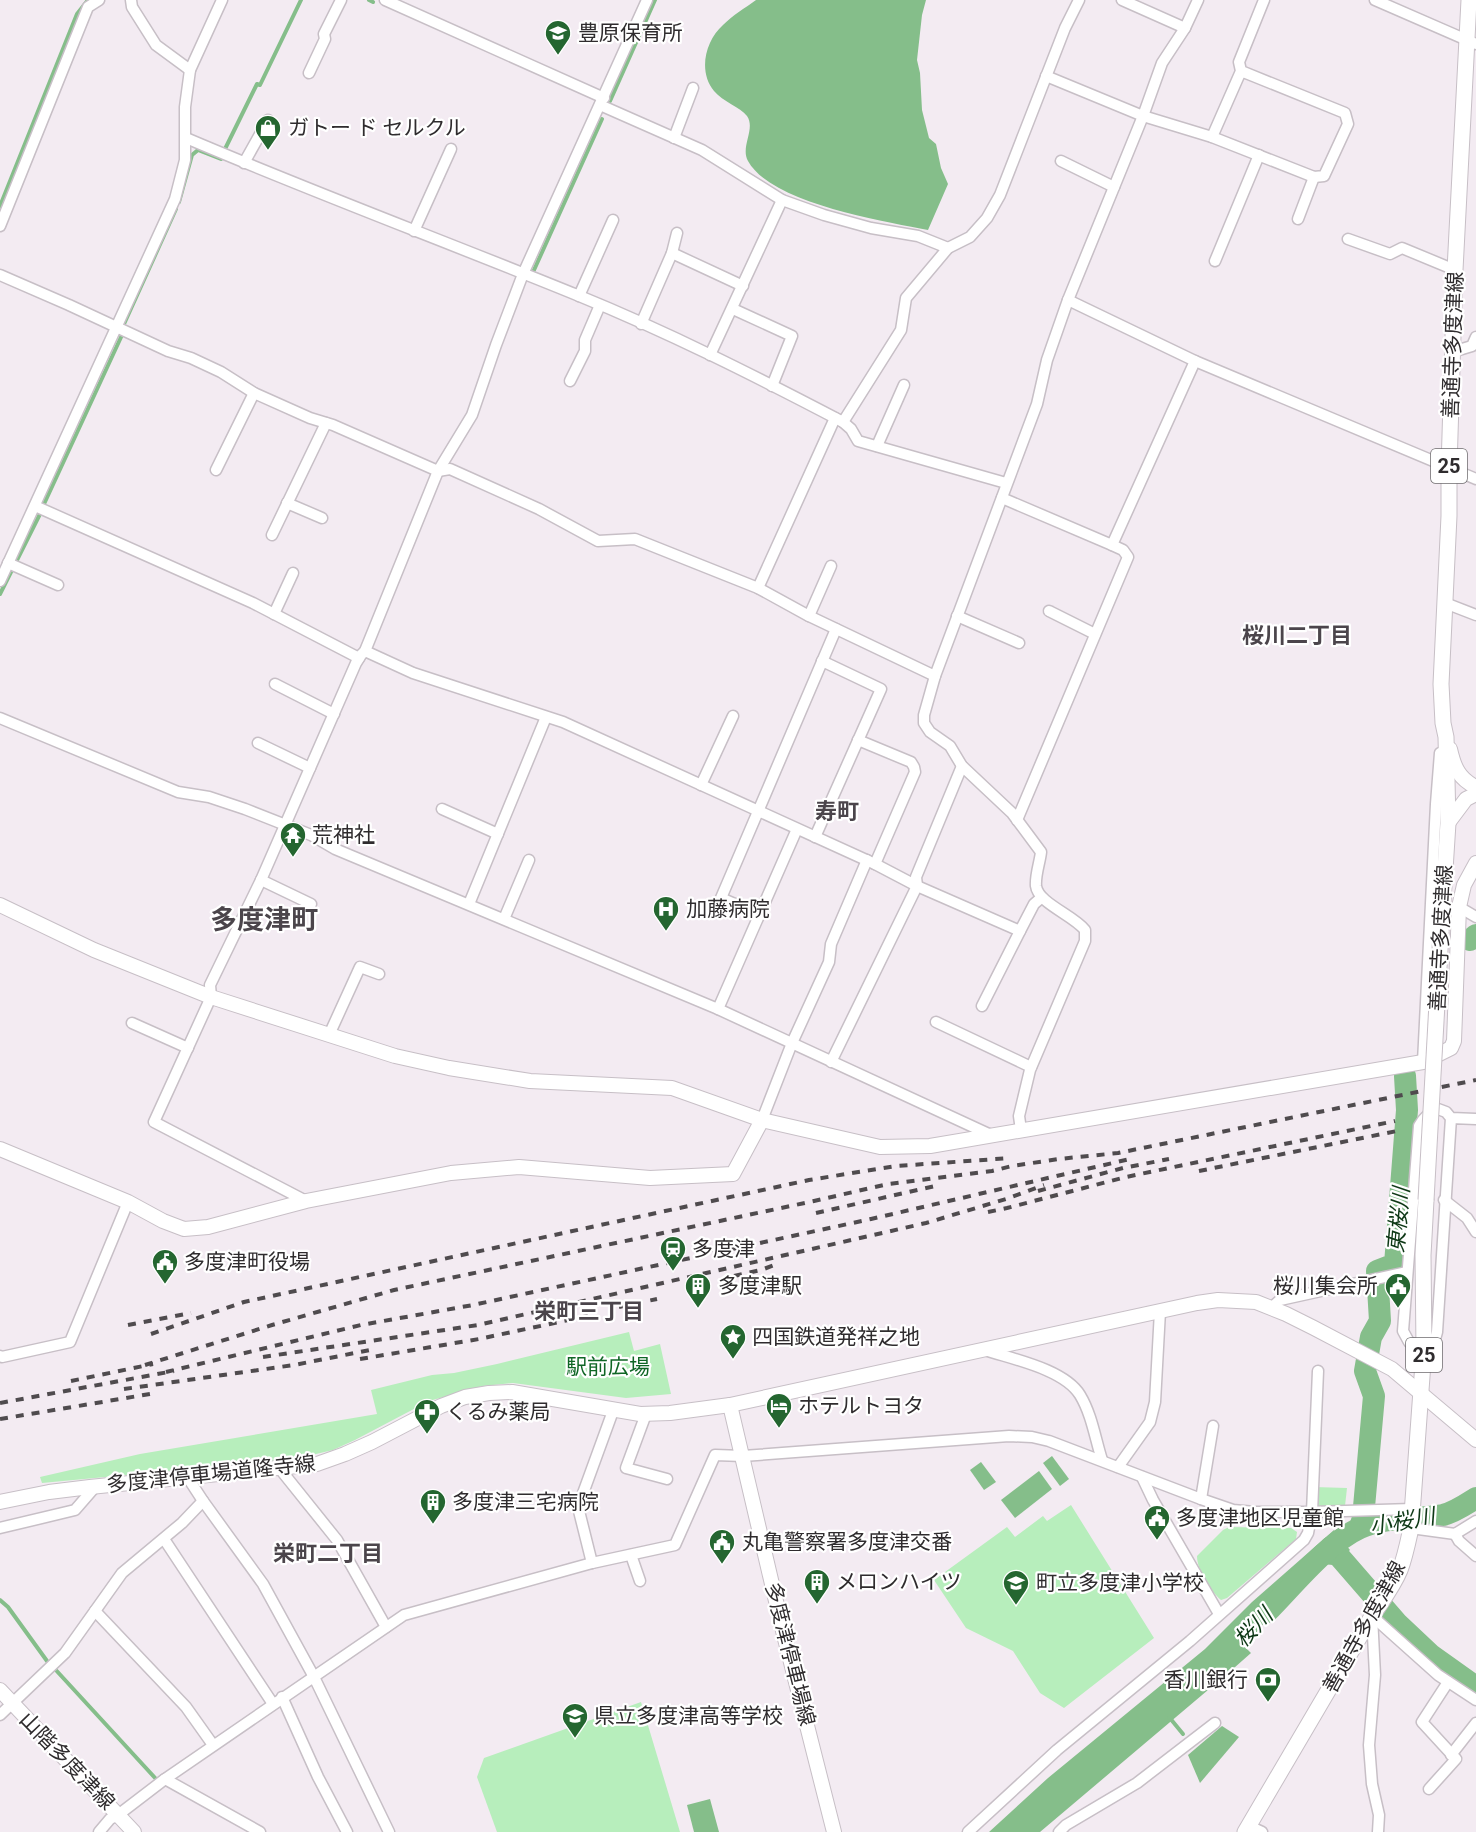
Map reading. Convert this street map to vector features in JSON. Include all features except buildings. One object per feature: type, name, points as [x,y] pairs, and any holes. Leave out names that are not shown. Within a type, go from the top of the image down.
[{"type":"main road","name":"善通寺多度津線","points":[[1252,1830],[1372,1616],[1400,1571],[1411,1528],[1424,1349],[1423,1255],[1448,823],[1441,684],[1449,516],[1455,270],[1472,43],[1469,0]]},
{"type":"street","points":[[0,226],[88,7],[99,0]]},
{"type":"street","points":[[131,0],[132,7],[156,45],[190,70]]},
{"type":"street","points":[[0,581],[12,565],[35,506],[174,199],[185,160],[185,107],[190,70],[222,0]]},
{"type":"street","points":[[309,73],[340,0]]},
{"type":"street","points":[[385,0],[702,150],[782,200],[871,228],[918,236],[948,248]]},
{"type":"street","points":[[306,1201],[154,1122],[211,997],[210,985],[261,880],[309,768],[362,654],[438,471],[472,415],[523,274],[647,0]]},
{"type":"street","points":[[758,588],[839,420],[901,330],[906,298],[948,248],[970,237],[987,218],[999,195],[1065,28],[1079,0]]},
{"type":"street","points":[[1122,0],[1185,28]]},
{"type":"street","points":[[1021,1130],[1019,1116],[1031,1067],[1085,941],[1085,930],[1079,922],[1041,898],[1036,886],[1041,852],[998,798],[962,766],[950,746],[930,732],[924,723],[924,715],[934,676],[1037,404],[1047,360],[1068,300],[1143,116],[1162,63],[1185,28],[1198,0]]},
{"type":"street","points":[[1212,137],[1241,71],[1239,62],[1264,0]]},
{"type":"street","points":[[1375,0],[1472,43]]},
{"type":"street","points":[[1046,76],[1143,116],[1260,154],[1314,177],[1324,176],[1348,124],[1345,113],[1241,71]]},
{"type":"street","points":[[674,138],[693,88]]},
{"type":"street","points":[[244,163],[268,120]]},
{"type":"street","points":[[186,138],[600,305],[710,355],[839,420],[850,429],[858,441],[1006,483]]},
{"type":"street","points":[[414,231],[451,149]]},
{"type":"street","points":[[1215,261],[1260,154]]},
{"type":"street","points":[[1061,161],[1114,187]]},
{"type":"street","points":[[1298,219],[1314,177]]},
{"type":"street","points":[[710,355],[782,200]]},
{"type":"street","points":[[579,296],[613,220]]},
{"type":"street","points":[[641,324],[672,253],[676,232]]},
{"type":"street","points":[[1348,239],[1390,254],[1402,248],[1455,270]]},
{"type":"street","points":[[672,253],[743,286]]},
{"type":"street","points":[[0,276],[168,351],[221,372],[254,393],[310,418],[438,471],[450,469],[539,509],[598,541],[635,539],[758,588],[809,616],[934,676]]},
{"type":"street","points":[[1068,300],[1195,361],[1476,479]]},
{"type":"street","points":[[570,381],[585,351],[585,340],[600,305]]},
{"type":"street","points":[[733,309],[792,336],[771,386]]},
{"type":"street","points":[[1452,352],[1475,343]]},
{"type":"street","points":[[1112,544],[1195,361]]},
{"type":"street","points":[[877,446],[904,385]]},
{"type":"street","points":[[216,470],[254,393]]},
{"type":"street","points":[[272,535],[326,423]]},
{"type":"street","points":[[1002,498],[1112,544],[1124,550],[1128,557],[1017,820]]},
{"type":"street","points":[[287,503],[322,518]]},
{"type":"street","points":[[35,506],[362,654],[563,722],[871,862],[917,886],[1020,931]]},
{"type":"street","points":[[12,565],[58,585]]},
{"type":"street","points":[[809,616],[831,566]]},
{"type":"street","points":[[274,614],[293,573]]},
{"type":"street","points":[[1445,603],[1476,615]]},
{"type":"street","points":[[1049,610],[1095,634]]},
{"type":"street","points":[[957,616],[1019,643]]},
{"type":"street","points":[[760,915],[721,898],[836,629]]},
{"type":"street","points":[[815,837],[881,689],[822,661]]},
{"type":"street","points":[[275,684],[334,714]]},
{"type":"street","points":[[701,786],[733,716]]},
{"type":"street","points":[[469,904],[546,717]]},
{"type":"street","points":[[0,718],[177,792],[209,797],[311,836],[335,849],[718,1009],[993,1136]]},
{"type":"street","points":[[1445,730],[1454,766],[1467,783],[1476,787]]},
{"type":"street","points":[[1423,1062],[1436,804],[1445,730]]},
{"type":"street","points":[[0,1149],[128,1202],[163,1221],[184,1229],[208,1227],[306,1201],[451,1173],[519,1167],[650,1178],[733,1174],[762,1120],[792,1043],[829,962],[831,944],[915,772],[910,762],[858,740]]},
{"type":"street","points":[[258,743],[309,768]]},
{"type":"street","points":[[831,1062],[917,886],[916,877],[962,766]]},
{"type":"street","points":[[1448,823],[1466,798],[1476,794]]},
{"type":"street","points":[[442,809],[498,834]]},
{"type":"street","points":[[718,1009],[797,829]]},
{"type":"street","points":[[504,919],[529,860]]},
{"type":"street","points":[[0,904],[94,950],[211,997],[395,1056],[530,1081],[672,1088],[762,1120],[880,1147],[930,1146],[1423,1062],[1451,1048],[1454,1041],[1459,907],[1464,885],[1476,863]]},
{"type":"street","points":[[261,880],[311,904]]},
{"type":"street","points":[[982,1006],[1034,904],[1041,898]]},
{"type":"street","points":[[1459,907],[1476,917]]},
{"type":"street","points":[[329,1035],[360,967],[379,974]]},
{"type":"street","points":[[936,1022],[1031,1067]]},
{"type":"street","points":[[132,1023],[188,1048]]},
{"type":"street","points":[[1438,1109],[1446,1112],[1451,1118],[1437,1332],[1436,1339],[1424,1349],[1409,1342],[1403,1331],[1417,1136],[1419,1126],[1430,1113],[1438,1109]]},
{"type":"street","points":[[1451,1118],[1476,1119]]},
{"type":"street","points":[[1444,1200],[1467,1218],[1476,1232]]},
{"type":"street","points":[[0,1356],[70,1342],[128,1202]]},
{"type":"street","points":[[1271,1308],[1280,1300],[1407,1272]]},
{"type":"street","name":"多度津停車場道隆寺線","points":[[0,1502],[49,1492],[317,1464],[345,1454],[441,1406],[465,1397],[489,1393],[512,1392],[613,1411],[646,1414],[670,1413],[730,1405],[1218,1300],[1256,1302],[1314,1328],[1383,1364],[1392,1369],[1476,1440]]},
{"type":"street","points":[[1118,1467],[1150,1422],[1155,1402],[1160,1311]]},
{"type":"street","points":[[983,1350],[1062,1378],[1079,1393],[1091,1419],[1102,1460]]},
{"type":"street","points":[[968,1832],[1057,1750],[1190,1641],[1304,1540],[1308,1533],[1312,1512],[1318,1371]]},
{"type":"street","name":"多度津停車場線","points":[[730,1405],[783,1631],[834,1832]]},
{"type":"street","points":[[592,1563],[578,1506],[613,1411]]},
{"type":"street","points":[[646,1414],[626,1468],[667,1479]]},
{"type":"street","points":[[1201,1499],[1213,1426]]},
{"type":"street","points":[[99,1832],[110,1819],[165,1779],[404,1615],[592,1563],[675,1545],[715,1455],[743,1456],[1009,1436],[1032,1437],[1102,1460],[1233,1510],[1312,1512],[1412,1510]]},
{"type":"street","points":[[280,1469],[337,1540],[386,1626]]},
{"type":"street","points":[[1142,1477],[1219,1614]]},
{"type":"street","points":[[188,1478],[202,1501],[263,1584],[314,1677],[389,1832]]},
{"type":"street","points":[[0,1528],[75,1510],[95,1487]]},
{"type":"street","points":[[0,1715],[65,1653],[122,1573],[182,1523],[202,1501]]},
{"type":"street","points":[[1411,1528],[1455,1534],[1476,1521]]},
{"type":"street","points":[[1455,1534],[1459,1541],[1476,1556]]},
{"type":"street","points":[[164,1539],[278,1701],[347,1832]]},
{"type":"street","points":[[631,1555],[640,1581]]},
{"type":"street","points":[[95,1611],[186,1707],[213,1745]]},
{"type":"street","points":[[1372,1616],[1438,1675],[1476,1700]]},
{"type":"street","points":[[1372,1616],[1375,1675],[1369,1745],[1372,1784],[1379,1815],[1378,1832]]},
{"type":"street","points":[[1429,1789],[1456,1759],[1422,1722],[1448,1682]]},
{"type":"street","name":"山階多度津線","points":[[0,1690],[134,1832]]},
{"type":"street","points":[[1059,1832],[1066,1825],[1137,1783],[1215,1723]]},
{"type":"street","points":[[1451,1755],[1476,1723]]},
{"type":"street","points":[[165,1779],[260,1832]]},
{"type":"green space","name":"駅前広場","points":[[629,1332],[634,1351],[660,1344],[671,1394],[626,1398],[513,1383],[483,1386],[429,1401],[333,1450],[295,1459],[42,1483],[40,1477],[140,1454],[377,1414],[371,1390],[432,1375],[497,1364]]},
{"type":"green space","points":[[1314,1487],[1347,1488],[1345,1506],[1313,1508]]},
{"type":"green space","points":[[1071,1505],[1154,1638],[1064,1708],[1040,1693],[1013,1651],[966,1628],[934,1580],[1007,1527],[1015,1537],[1043,1516],[1047,1521]]},
{"type":"green space","points":[[1229,1527],[1291,1528],[1297,1532],[1296,1539],[1227,1598],[1221,1600],[1205,1580],[1199,1568],[1197,1556],[1223,1530]]},
{"type":"green space","points":[[641,1702],[680,1832],[497,1832],[477,1777],[484,1758]]},
{"type":"water","points":[[756,0],[926,0],[917,60],[922,110],[929,138],[936,144],[941,168],[948,184],[928,230],[857,215],[803,199],[760,176],[748,161],[746,150],[750,127],[747,116],[714,91],[706,75],[705,66],[708,48],[717,32],[731,18]]},
{"type":"water","points":[[1052,1456],[1069,1479],[1060,1486],[1043,1463]]},
{"type":"water","points":[[981,1462],[996,1482],[984,1490],[970,1470]]},
{"type":"water","points":[[1039,1471],[1052,1489],[1015,1518],[1001,1500]]},
{"type":"water","points":[[1334,1530],[1350,1550],[1333,1565],[1322,1564],[1306,1570],[1245,1647],[1251,1653],[1234,1668],[1040,1832],[989,1832],[1048,1778],[1205,1649],[1252,1602]]},
{"type":"water","points":[[1222,1726],[1239,1737],[1200,1783],[1188,1755]]},
{"type":"water","points":[[710,1799],[719,1832],[694,1832],[687,1805]]},
{"type":"waterway","points":[[0,206],[77,14],[88,0]]},
{"type":"waterway","points":[[225,149],[257,84],[260,85],[301,0]]},
{"type":"waterway","points":[[369,0],[373,2]]},
{"type":"waterway","points":[[610,101],[655,0]]},
{"type":"waterway","points":[[534,270],[602,119]]},
{"type":"waterway","points":[[179,202],[192,155],[198,150],[221,159]]},
{"type":"waterway","points":[[124,324],[176,209]]},
{"type":"waterway","points":[[44,504],[122,335]]},
{"type":"waterway","points":[[0,594],[40,514]]},
{"type":"waterway","name":"東桜川","points":[[1470,940],[1476,935]]},
{"type":"waterway","name":"東桜川","points":[[1360,1527],[1363,1518],[1374,1396],[1365,1371],[1371,1337],[1380,1321],[1377,1271],[1395,1264],[1407,1110],[1405,1076]]},
{"type":"waterway","name":"小桜川","points":[[1267,1612],[1323,1554],[1360,1528],[1390,1520],[1443,1515],[1476,1498]]},
{"type":"waterway","name":"桜川","points":[[1331,1547],[1397,1623],[1431,1655],[1476,1687]]},
{"type":"waterway","points":[[0,1600],[8,1607],[47,1661]]},
{"type":"waterway","points":[[54,1668],[157,1780]]},
{"type":"waterway","points":[[1169,1717],[1183,1734]]},
{"type":"railway","points":[[145,1365],[394,1290],[888,1184],[992,1171],[1059,1159],[1118,1153],[1476,1080]]},
{"type":"railway","points":[[988,1212],[1126,1177],[1395,1121]]},
{"type":"railway","points":[[1199,1171],[1397,1131]]},
{"type":"railway","points":[[151,1334],[244,1302],[809,1180],[896,1166],[1011,1158]]},
{"type":"railway","points":[[166,1372],[361,1325],[473,1305],[871,1219],[1130,1159]]},
{"type":"railway","points":[[1038,1191],[1123,1168],[1169,1159]]},
{"type":"railway","points":[[263,1357],[478,1325],[926,1223],[1044,1185]]},
{"type":"railway","points":[[816,1213],[935,1186]]},
{"type":"railway","points":[[734,1276],[780,1263]]},
{"type":"railway","points":[[619,1307],[657,1299]]},
{"type":"railway","points":[[128,1325],[191,1313]]},
{"type":"railway","points":[[360,1359],[479,1339],[592,1315]]},
{"type":"railway","points":[[124,1389],[294,1365],[370,1350]]},
{"type":"railway","points":[[71,1381],[153,1364]]},
{"type":"railway","points":[[0,1403],[174,1371]]},
{"type":"railway","points":[[0,1419],[156,1393]]},
{"type":"place","name":"豊原保育所","points":[[558,56]]},
{"type":"place","name":"ガトー ド セルクル","points":[[268,151]]},
{"type":"place","name":"荒神社","points":[[293,858]]},
{"type":"place","name":"加藤病院","points":[[666,932]]},
{"type":"place","name":"多度津","points":[[673,1272]]},
{"type":"place","name":"多度津町役場","points":[[165,1285]]},
{"type":"place","name":"多度津駅","points":[[698,1309]]},
{"type":"place","name":"桜川集会所","points":[[1398,1309]]},
{"type":"place","name":"四国鉄道発祥之地","points":[[733,1360]]},
{"type":"place","name":"ホテルトヨタ","points":[[779,1429]]},
{"type":"place","name":"くるみ薬局","points":[[427,1435]]},
{"type":"place","name":"多度津三宅病院","points":[[433,1525]]},
{"type":"place","name":"多度津地区児童館","points":[[1157,1541]]},
{"type":"place","name":"丸亀警察署多度津交番","points":[[722,1565]]},
{"type":"place","name":"メロンハイツ","points":[[817,1605]]},
{"type":"place","name":"町立多度津小学校","points":[[1016,1606]]},
{"type":"place","name":"香川銀行","points":[[1268,1703]]},
{"type":"place","name":"県立多度津高等学校","points":[[575,1739]]},
{"type":"district","name":"桜川二丁目","points":[[1297,635]]},
{"type":"district","name":"寿町","points":[[837,811]]},
{"type":"district","name":"多度津町","points":[[264,920]]},
{"type":"district","name":"栄町三丁目","points":[[589,1311]]},
{"type":"district","name":"栄町二丁目","points":[[328,1553]]}]
